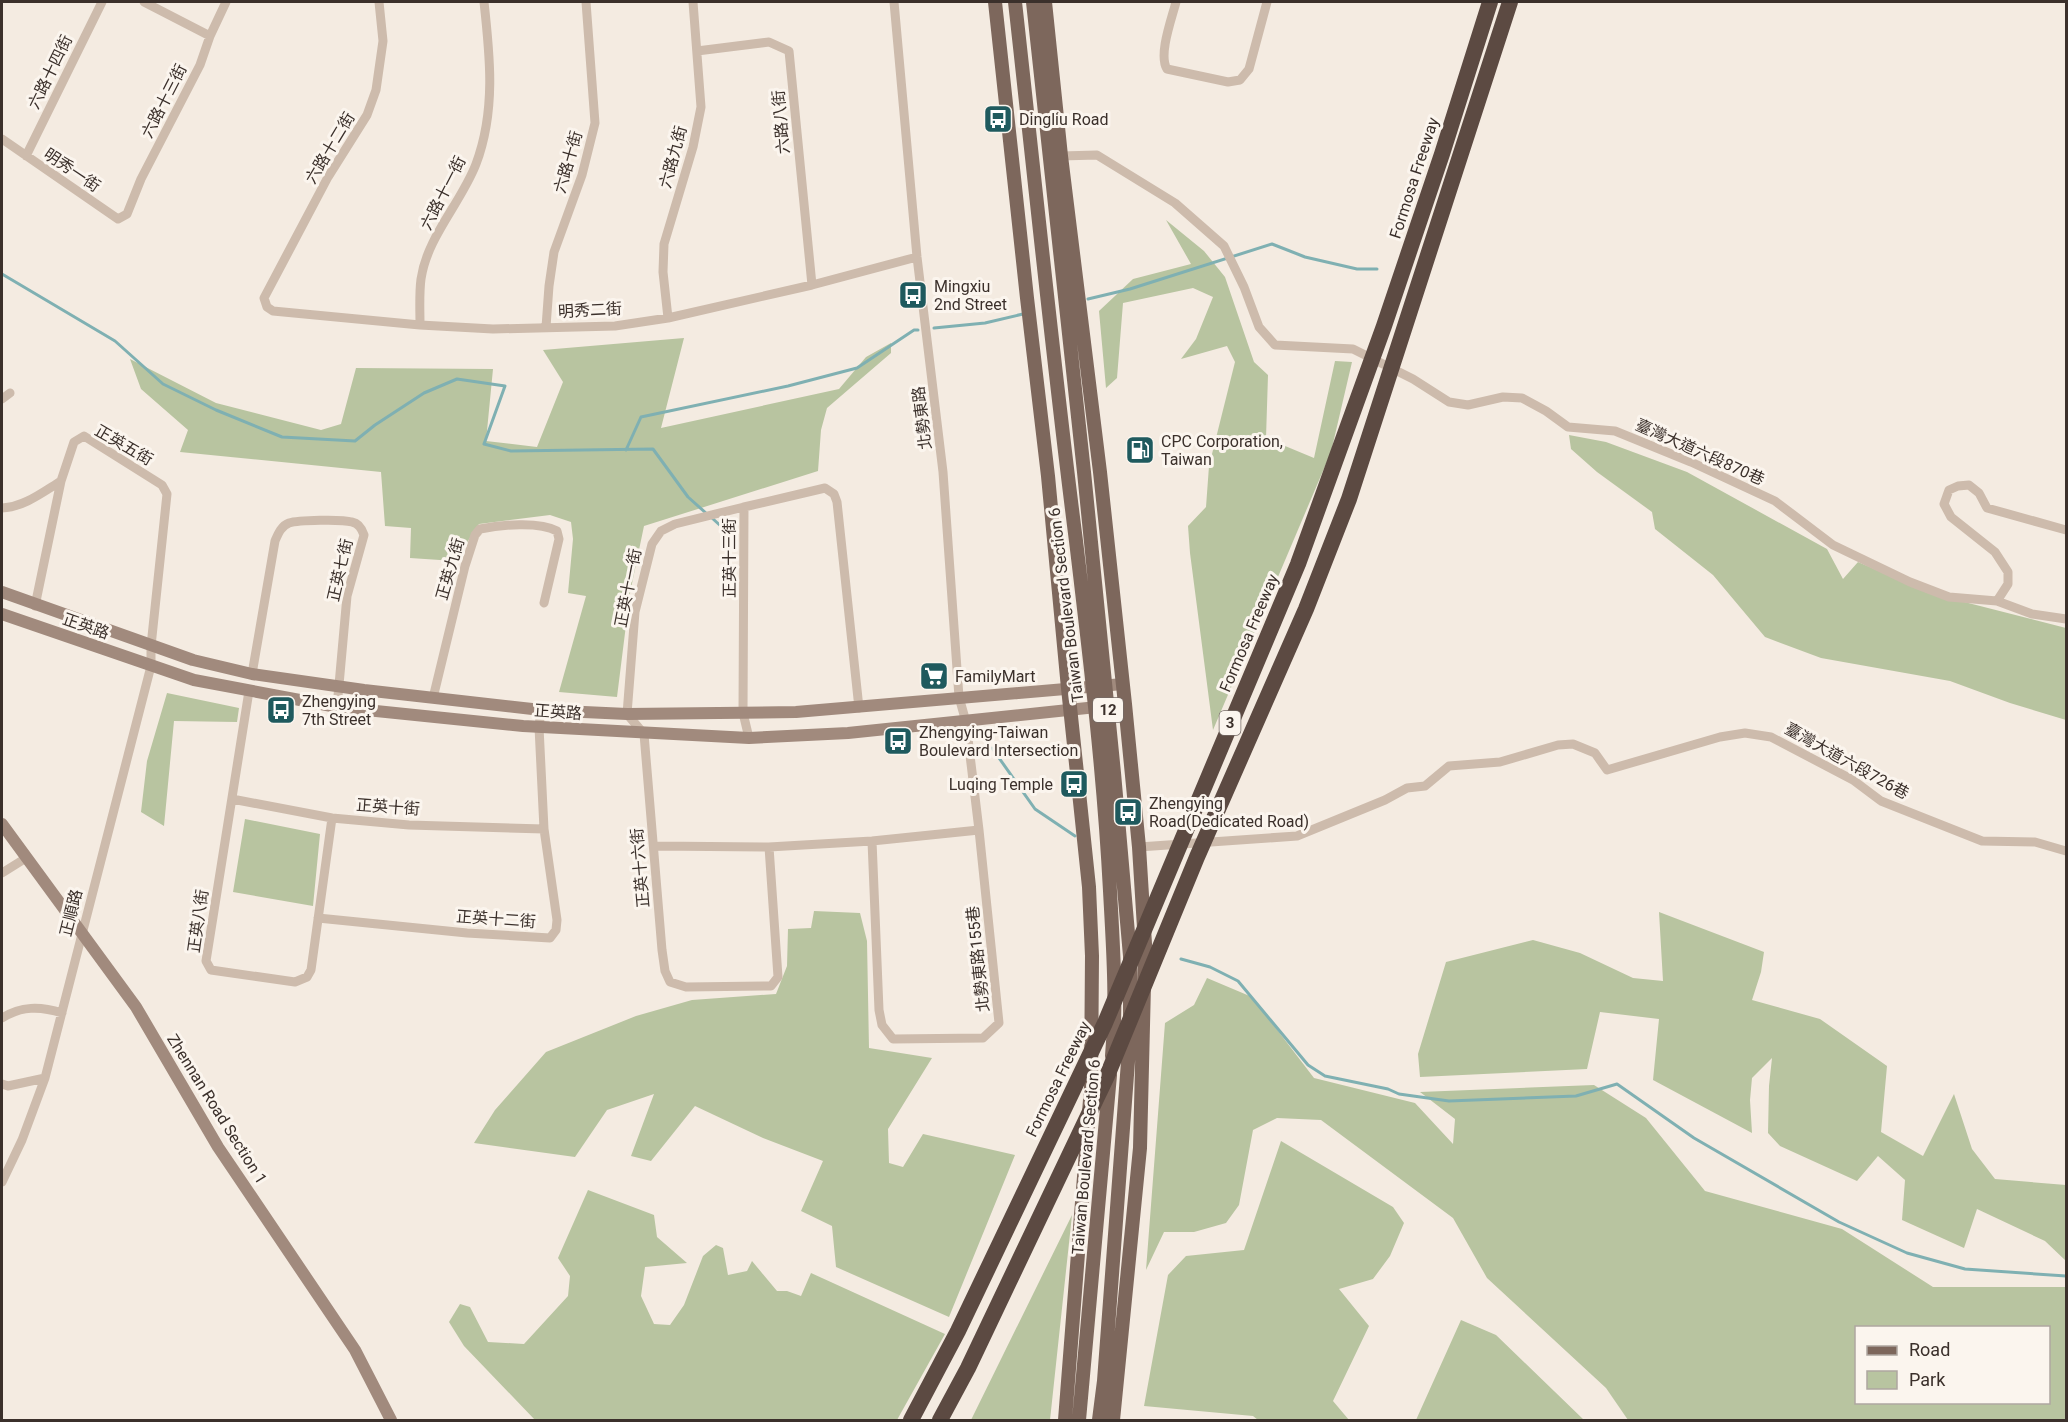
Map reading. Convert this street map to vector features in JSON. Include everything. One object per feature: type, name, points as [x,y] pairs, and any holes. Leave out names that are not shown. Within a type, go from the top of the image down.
[{"type":"highway","name":"Formosa Freeway","points":[[911,1420],[958,1331],[1105,1023],[1298,564],[1384,326],[1490,2]]},
{"type":"highway","name":"3","points":[[940,1420],[968,1368],[1107,1076],[1197,857],[1306,609],[1349,499],[1510,2]]},
{"type":"main road","name":"Taiwan Boulevard Section 6","points":[[995,2],[1048,476],[1089,887],[1092,980],[1091,1087],[1065,1420]]},
{"type":"main road","name":"Taiwan Boulevard Section 6","points":[[1015,2],[1067,476],[1099,686]]},
{"type":"main road","name":"Taiwan Boulevard Section 6","points":[[1033,2],[1101,706],[1130,956],[1130,1035],[1104,1381],[1099,1420]]},
{"type":"main road","name":"12","points":[[1045,2],[1123,684],[1139,847],[1145,944],[1140,1148],[1113,1420]]},
{"type":"main road","name":"Taiwan Boulevard Section 6","points":[[1079,1420],[1113,1035],[1113,956],[1101,706]]},
{"type":"street","name":"六路十四街","points":[[26,156],[102,2]]},
{"type":"street","points":[[144,2],[210,36]]},
{"type":"street","name":"六路十三街","points":[[127,214],[141,179],[200,65],[210,36],[226,2]]},
{"type":"street","name":"六路十二街","points":[[264,298],[328,177],[367,115],[376,90],[383,41],[379,2]]},
{"type":"street","name":"六路十一街","points":[[420,325],[421,279],[429,252],[476,164],[490,105],[491,65],[484,2]]},
{"type":"street","name":"六路十街","points":[[546,327],[554,252],[582,175],[595,123],[586,2]]},
{"type":"street","name":"六路九街","points":[[668,318],[663,272],[664,244],[693,147],[701,107],[693,2]]},
{"type":"street","name":"北勢東路","points":[[894,2],[917,258],[943,472],[960,697],[966,722],[979,830]]},
{"type":"street","points":[[1176,2],[1163,63],[1167,69],[1228,82],[1240,80],[1249,69],[1266,2]]},
{"type":"street","name":"六路八街","points":[[698,51],[769,42],[789,51],[812,285]]},
{"type":"street","name":"明秀一街","points":[[2,140],[118,219],[127,214]]},
{"type":"street","name":"臺灣大道六段870巷","points":[[1061,156],[1097,155],[1175,203],[1224,246],[1259,327],[1275,345],[1353,350],[1413,379],[1449,402],[1468,405],[1503,398],[1522,398],[1546,411],[1568,427],[1615,431],[1765,496],[1833,545],[1910,582],[1949,597],[1997,601],[2032,614],[2067,619]]},
{"type":"street","name":"明秀二街","points":[[264,298],[267,307],[273,311],[420,325],[493,329],[615,326],[668,318],[917,258]]},
{"type":"street","points":[[2,399],[10,393]]},
{"type":"street","name":"正英五街","points":[[36,606],[61,481],[74,442],[84,436],[162,485],[167,494],[151,646]]},
{"type":"street","points":[[2,508],[10,508],[31,500],[61,481]]},
{"type":"street","points":[[1997,601],[2008,584],[2008,572],[1995,552],[1951,517],[1944,504],[1949,490],[1969,485],[1987,508],[2067,531]]},
{"type":"street","name":"正英十三街","points":[[750,738],[743,713],[744,507],[825,488],[834,494],[837,502],[860,708]]},
{"type":"street","name":"正英十一街","points":[[627,714],[635,612],[652,544],[661,531],[675,524],[744,507]]},
{"type":"street","name":"正英七街","points":[[252,674],[275,542],[280,530],[289,523],[328,520],[353,522],[364,535],[347,596],[337,707]]},
{"type":"street","name":"正英九街","points":[[433,698],[465,566],[475,536],[480,529],[497,525],[549,526],[557,531],[559,539],[544,603]]},
{"type":"street","name":"正英路","points":[[2,592],[193,660],[252,674],[541,710],[627,714],[796,712],[1123,684]]},
{"type":"street","name":"正英路","points":[[2,614],[194,680],[337,707],[539,727],[750,738],[848,734],[1125,704]]},
{"type":"street","name":"正順路","points":[[2,1182],[4,1173],[22,1140],[45,1078],[151,666],[151,646]]},
{"type":"street","name":"正英八街","points":[[249,691],[206,961],[211,970],[295,982],[307,977],[311,970],[332,818]]},
{"type":"street","name":"正英十二街","points":[[318,918],[467,933],[550,938],[556,930],[557,920],[544,829],[539,727],[541,710]]},
{"type":"street","points":[[627,714],[644,734]]},
{"type":"street","name":"臺灣大道六段726巷","points":[[1139,847],[1297,836],[1385,800],[1407,788],[1425,786],[1449,766],[1500,762],[1573,744],[1595,753],[1607,770],[1720,737],[1745,733],[1771,737],[1853,780],[1881,801],[1982,841],[2035,842],[2067,851]]},
{"type":"street","name":"正英十六街","points":[[644,734],[665,971],[670,982],[686,987],[771,986],[778,977],[770,847]]},
{"type":"street","name":"正英十街","points":[[232,799],[332,818],[409,825],[544,829]]},
{"type":"street","name":"Zhennan Road Section 1","points":[[2,824],[136,1007],[218,1146],[355,1350],[391,1420]]},
{"type":"street","points":[[654,846],[770,847],[872,841],[979,830]]},
{"type":"street","name":"北勢東路155巷","points":[[872,841],[879,1010],[882,1025],[893,1039],[983,1038],[999,1023],[979,830]]},
{"type":"street","points":[[2,873],[26,858]]},
{"type":"street","points":[[2,1018],[18,1010],[34,1007],[62,1013]]},
{"type":"street","points":[[2,1084],[8,1086],[45,1078]]},
{"type":"green space","points":[[1166,220],[1204,251],[1225,277],[1254,362],[1268,375],[1266,438],[1314,458],[1335,361],[1352,362],[1331,452],[1213,730],[1188,526],[1206,507],[1209,466],[1235,362],[1227,346],[1181,359],[1196,339],[1213,297],[1193,288],[1123,303],[1117,378],[1106,388],[1099,311],[1133,279],[1191,264]]},
{"type":"green space","points":[[684,338],[661,428],[839,389],[866,357],[891,343],[891,353],[827,408],[821,430],[818,471],[644,526],[630,593],[617,697],[559,692],[586,596],[568,593],[573,539],[571,522],[550,515],[479,524],[455,561],[410,558],[411,528],[385,526],[381,472],[180,452],[188,430],[141,389],[130,359],[216,403],[321,430],[341,424],[356,368],[493,369],[486,441],[537,447],[563,382],[543,350]]},
{"type":"green space","points":[[1569,435],[1606,442],[1687,472],[1827,549],[1843,579],[1858,562],[1933,594],[2066,628],[2066,720],[1950,681],[1821,658],[1765,637],[1713,575],[1655,529],[1652,512],[1597,472],[1571,449]]},
{"type":"green space","points":[[167,693],[239,708],[237,722],[174,721],[164,826],[141,812],[147,761]]},
{"type":"green space","points":[[245,819],[320,834],[313,906],[233,892]]},
{"type":"green space","points":[[814,911],[860,913],[867,941],[869,1048],[932,1058],[888,1129],[889,1163],[903,1167],[923,1134],[1015,1155],[949,1317],[836,1267],[832,1226],[801,1211],[823,1161],[763,1138],[695,1106],[651,1161],[631,1156],[654,1094],[607,1110],[575,1157],[474,1143],[495,1110],[546,1052],[636,1016],[692,1000],[776,994],[787,966],[788,929],[811,928]]},
{"type":"green space","points":[[1659,912],[1764,952],[1761,972],[1752,1000],[1820,1019],[1887,1066],[1881,1132],[1923,1156],[1954,1094],[1972,1149],[1995,1179],[2066,1185],[2066,1261],[2045,1241],[1977,1209],[1964,1248],[1902,1220],[1905,1180],[1878,1156],[1857,1181],[1780,1146],[1768,1133],[1772,1058],[1752,1078],[1750,1100],[1752,1133],[1653,1080],[1659,1019],[1600,1012],[1587,1069],[1420,1077],[1418,1054],[1446,962],[1533,940],[1580,953],[1633,978],[1663,981]]},
{"type":"green space","points":[[1207,978],[1252,997],[1314,1078],[1415,1103],[1453,1144],[1455,1119],[1420,1092],[1594,1085],[1646,1118],[1705,1191],[1842,1229],[1933,1287],[2066,1287],[2066,1420],[1628,1420],[1606,1388],[1487,1278],[1453,1218],[1321,1120],[1277,1118],[1253,1130],[1239,1205],[1226,1223],[1194,1232],[1164,1232],[1146,1270],[1165,1023],[1194,1005]]},
{"type":"green space","points":[[1281,1141],[1393,1207],[1404,1223],[1390,1256],[1373,1279],[1339,1289],[1369,1326],[1333,1401],[1349,1420],[1258,1420],[1253,1416],[1144,1406],[1168,1275],[1186,1256],[1244,1250]]},
{"type":"green space","points":[[588,1190],[654,1215],[657,1237],[687,1263],[645,1267],[641,1296],[654,1324],[670,1325],[684,1305],[703,1256],[716,1245],[723,1248],[728,1275],[747,1271],[752,1261],[777,1291],[787,1291],[801,1296],[811,1273],[945,1334],[897,1420],[535,1420],[464,1346],[449,1322],[460,1304],[470,1307],[488,1342],[524,1344],[568,1296],[570,1276],[558,1258]]},
{"type":"green space","points":[[1072,1215],[1050,1420],[971,1420]]},
{"type":"green space","points":[[1461,1320],[1496,1335],[1584,1420],[1416,1420]]},
{"type":"waterway","points":[[1088,299],[1130,289],[1272,244],[1305,257],[1357,269],[1377,269]]},
{"type":"waterway","points":[[2,274],[115,341],[163,384],[216,410],[282,437],[355,441],[424,393],[457,379],[505,386],[484,444],[511,451],[653,449],[688,497],[707,514]]},
{"type":"waterway","points":[[934,328],[985,323],[1023,314]]},
{"type":"waterway","points":[[626,450],[641,417],[788,386],[857,368],[914,330],[918,330]]},
{"type":"waterway","points":[[712,518],[735,539]]},
{"type":"waterway","points":[[992,748],[1035,809],[1075,836]]},
{"type":"waterway","points":[[1181,959],[1210,967],[1238,981],[1308,1065],[1325,1076],[1388,1089],[1399,1094],[1449,1101],[1576,1096],[1617,1084],[1694,1138],[1839,1222],[1907,1253],[1965,1269],[2066,1276]]},
{"type":"place","name":"Dingliu Road","points":[[998,119]]},
{"type":"place","name":"Mingxiu 2nd Street","points":[[913,295]]},
{"type":"place","name":"CPC Corporation, Taiwan","points":[[1140,450]]},
{"type":"place","name":"FamilyMart","points":[[934,676]]},
{"type":"place","name":"Zhengying 7th Street","points":[[281,710]]},
{"type":"place","name":"Zhengying-Taiwan Boulevard Intersection","points":[[898,741]]},
{"type":"place","name":"Luqing Temple","points":[[1074,784]]},
{"type":"place","name":"Zhengying Road(Dedicated Road)","points":[[1128,812]]}]
